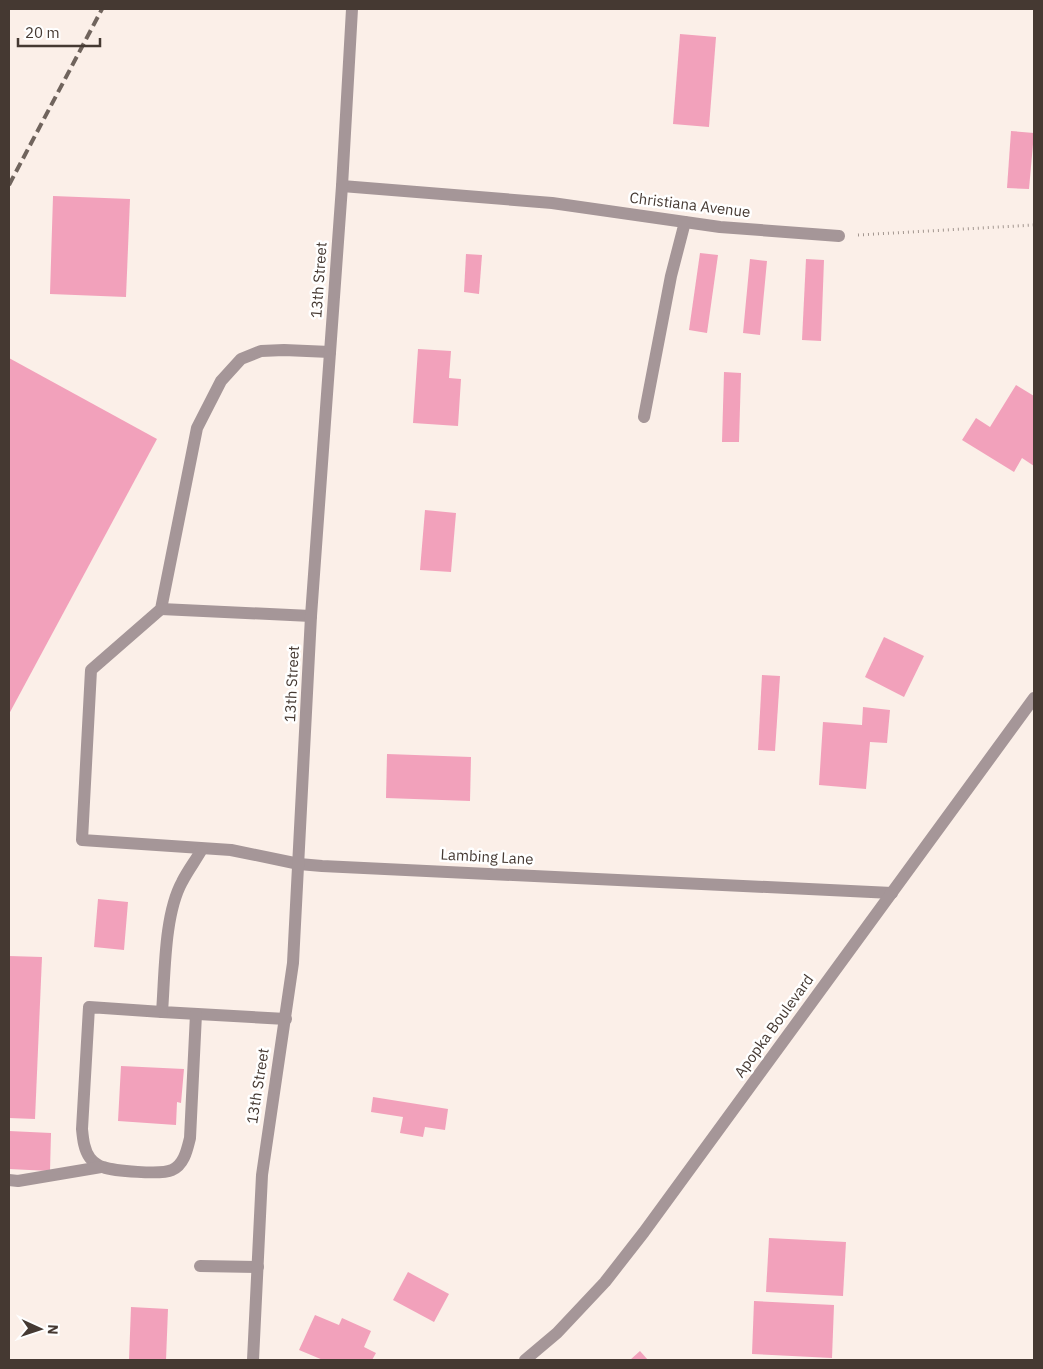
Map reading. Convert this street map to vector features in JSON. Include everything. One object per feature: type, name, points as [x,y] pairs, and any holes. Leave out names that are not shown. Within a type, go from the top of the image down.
[{"type":"street","name":"13th Street","points":[[253,1360],[262,1175],[293,962],[311,616],[342,186],[352,9]]},
{"type":"street","name":"Christiana Avenue","points":[[342,186],[552,203],[720,227],[839,236]]},
{"type":"street","points":[[644,417],[671,276],[685,222]]},
{"type":"street","points":[[311,616],[161,609],[197,428],[221,381],[241,359],[261,351],[330,352]]},
{"type":"street","name":"Lambing Lane","points":[[161,609],[91,670],[82,840],[231,850],[299,864],[892,893]]},
{"type":"street","name":"Apopka Boulevard","points":[[525,1360],[557,1333],[617,1267],[644,1232],[1034,698]]},
{"type":"street","points":[[162,1012],[169,926],[174,904],[181,883],[202,849]]},
{"type":"street","points":[[101,1167],[90,1158],[84,1145],[82,1129],[89,1007],[286,1019]]},
{"type":"street","points":[[9,1180],[18,1181],[101,1167],[114,1170],[165,1172],[172,1170],[180,1163],[186,1153],[190,1138],[196,1014]]},
{"type":"street","points":[[200,1266],[258,1267]]},
{"type":"path","points":[[839,236],[1034,225]]},
{"type":"building","points":[[680,34],[716,37],[709,127],[673,124]]},
{"type":"building","points":[[1011,131],[1034,133],[1029,189],[1007,188]]},
{"type":"building","points":[[53,196],[130,199],[126,297],[50,294]]},
{"type":"building","points":[[700,253],[718,255],[707,333],[689,330]]},
{"type":"building","points":[[466,254],[482,255],[479,294],[464,292]]},
{"type":"building","points":[[750,259],[767,261],[760,335],[743,333]]},
{"type":"building","points":[[806,259],[824,260],[821,341],[802,340]]},
{"type":"building","points":[[418,349],[451,351],[449,378],[461,379],[458,426],[413,423]]},
{"type":"building","points":[[9,358],[157,439],[9,714]]},
{"type":"building","points":[[724,372],[741,373],[739,442],[722,442]]},
{"type":"building","points":[[1016,385],[1034,396],[1034,466],[1022,458],[1014,472],[962,440],[976,418],[990,427]]},
{"type":"building","points":[[425,510],[456,513],[451,572],[420,570]]},
{"type":"building","points":[[884,637],[924,656],[904,697],[865,677]]},
{"type":"building","points":[[762,675],[780,676],[775,751],[758,750]]},
{"type":"building","points":[[863,707],[890,710],[887,743],[870,742],[866,789],[819,785],[823,722],[862,725]]},
{"type":"building","points":[[387,754],[471,757],[470,801],[386,798]]},
{"type":"building","points":[[98,899],[128,902],[124,950],[94,947]]},
{"type":"building","points":[[9,956],[42,957],[35,1119],[9,1118]]},
{"type":"building","points":[[121,1066],[184,1069],[181,1103],[177,1102],[176,1125],[118,1121]]},
{"type":"building","points":[[373,1097],[448,1109],[445,1130],[425,1127],[423,1137],[400,1133],[403,1117],[371,1112]]},
{"type":"building","points":[[9,1131],[51,1133],[50,1171],[9,1169]]},
{"type":"building","points":[[769,1238],[846,1242],[843,1296],[766,1292]]},
{"type":"building","points":[[408,1272],[449,1294],[434,1322],[393,1300]]},
{"type":"building","points":[[754,1301],[834,1305],[832,1358],[752,1354]]},
{"type":"building","points":[[131,1307],[168,1309],[166,1360],[129,1360]]},
{"type":"building","points":[[315,1315],[339,1325],[342,1318],[371,1331],[364,1347],[376,1353],[372,1360],[323,1360],[299,1350]]},
{"type":"building","points":[[640,1351],[648,1360],[630,1360]]},
{"type":"railway","points":[[9,185],[102,9]]}]
